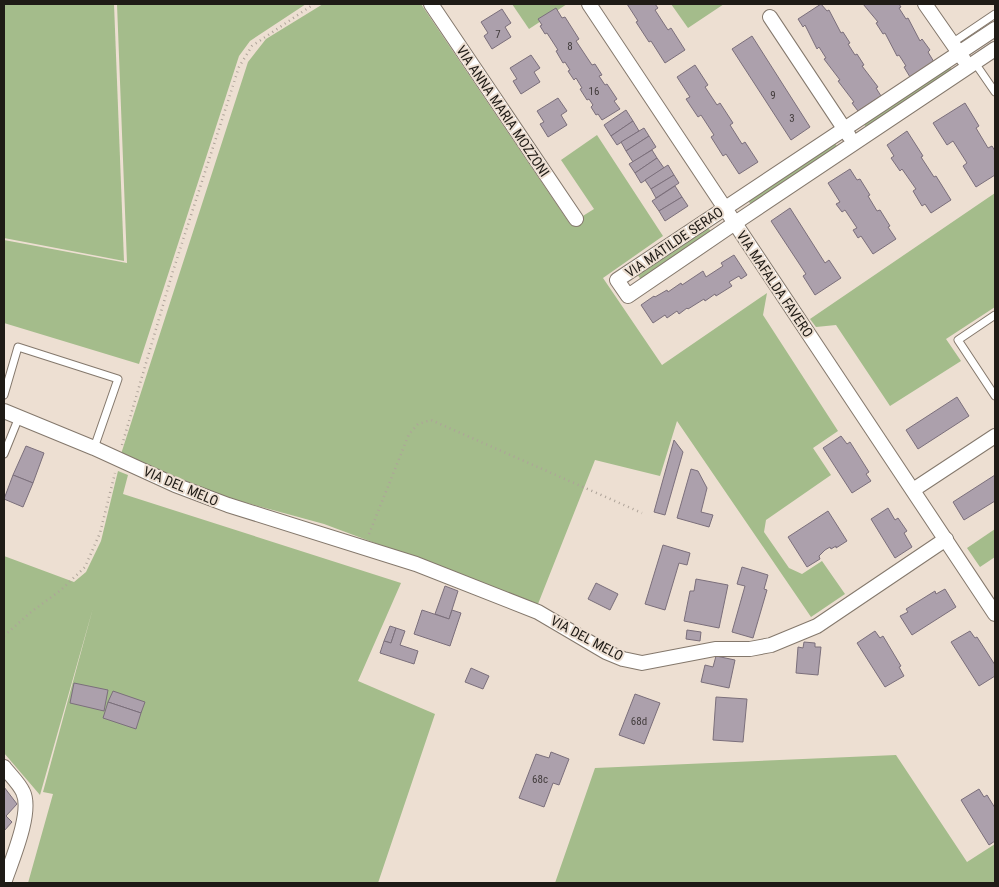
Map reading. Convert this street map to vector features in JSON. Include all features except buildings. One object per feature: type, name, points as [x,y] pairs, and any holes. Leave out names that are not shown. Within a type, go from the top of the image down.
[{"type":"street","name":"VIA ANNA MARIA MOZZONI","points":[[431,4],[576,219]]},
{"type":"street","name":"VIA MAFALDA FAVERO","points":[[589,4],[995,614]]},
{"type":"street","points":[[926,4],[955,48],[972,65]]},
{"type":"street","points":[[770,17],[854,143]]},
{"type":"street","name":"VIA MATILDE SERAO","points":[[995,29],[955,48],[844,129],[617,280],[628,296],[735,222],[995,49]]},
{"type":"street","name":"VIA DEL MELO","points":[[4,411],[118,458],[175,485],[228,505],[416,564],[538,612],[606,652],[623,659],[642,663],[707,650],[750,649],[771,645],[817,626],[946,539]]},
{"type":"street","points":[[913,490],[995,436]]},
{"type":"street","points":[[4,767],[20,787],[26,803],[23,824],[4,883]]},
{"type":"lane","name":"VIA MATILDE SERAO","points":[[955,48],[995,14]]},
{"type":"lane","points":[[972,65],[995,92]]},
{"type":"lane","points":[[995,315],[958,340],[995,396]]},
{"type":"lane","points":[[4,395],[18,347],[118,379],[94,448]]},
{"type":"lane","points":[[4,454],[19,417]]},
{"type":"path","points":[[4,636],[61,590],[85,567],[100,533],[118,458],[173,271],[239,68],[252,46],[314,4]]},
{"type":"path","points":[[364,547],[409,434],[418,424],[431,420],[642,513]]},
{"type":"green space","points":[[4,4],[114,4],[124,261],[4,238]]},
{"type":"green space","points":[[117,4],[306,4],[250,41],[239,56],[139,364],[4,323],[4,240],[127,263]]},
{"type":"green space","points":[[323,4],[421,4],[570,224],[594,209],[561,160],[597,135],[663,236],[603,278],[662,365],[767,293],[763,315],[838,431],[813,448],[831,475],[766,520],[764,532],[789,568],[802,574],[822,561],[845,594],[811,617],[677,421],[660,476],[595,460],[538,604],[324,524],[225,497],[121,454],[248,62],[266,39]]},
{"type":"green space","points":[[512,4],[567,4],[529,29]]},
{"type":"green space","points":[[671,4],[724,4],[688,28]]},
{"type":"green space","points":[[948,64],[953,72],[867,129],[862,121]]},
{"type":"green space","points":[[833,140],[838,148],[751,205],[746,197]]},
{"type":"green space","points":[[995,193],[995,307],[946,339],[961,361],[890,406],[836,325],[816,327],[810,319]]},
{"type":"green space","points":[[707,226],[712,233],[642,281],[637,274]]},
{"type":"green space","points":[[118,471],[128,475],[123,494],[401,583],[358,681],[435,714],[378,883],[28,883],[53,794],[43,792],[93,608],[40,795],[4,753],[4,556],[74,582],[86,572],[101,541]]},
{"type":"green space","points":[[995,529],[995,557],[980,567],[967,548]]},
{"type":"green space","points":[[896,755],[967,862],[995,844],[995,883],[555,883],[595,768]]}]
